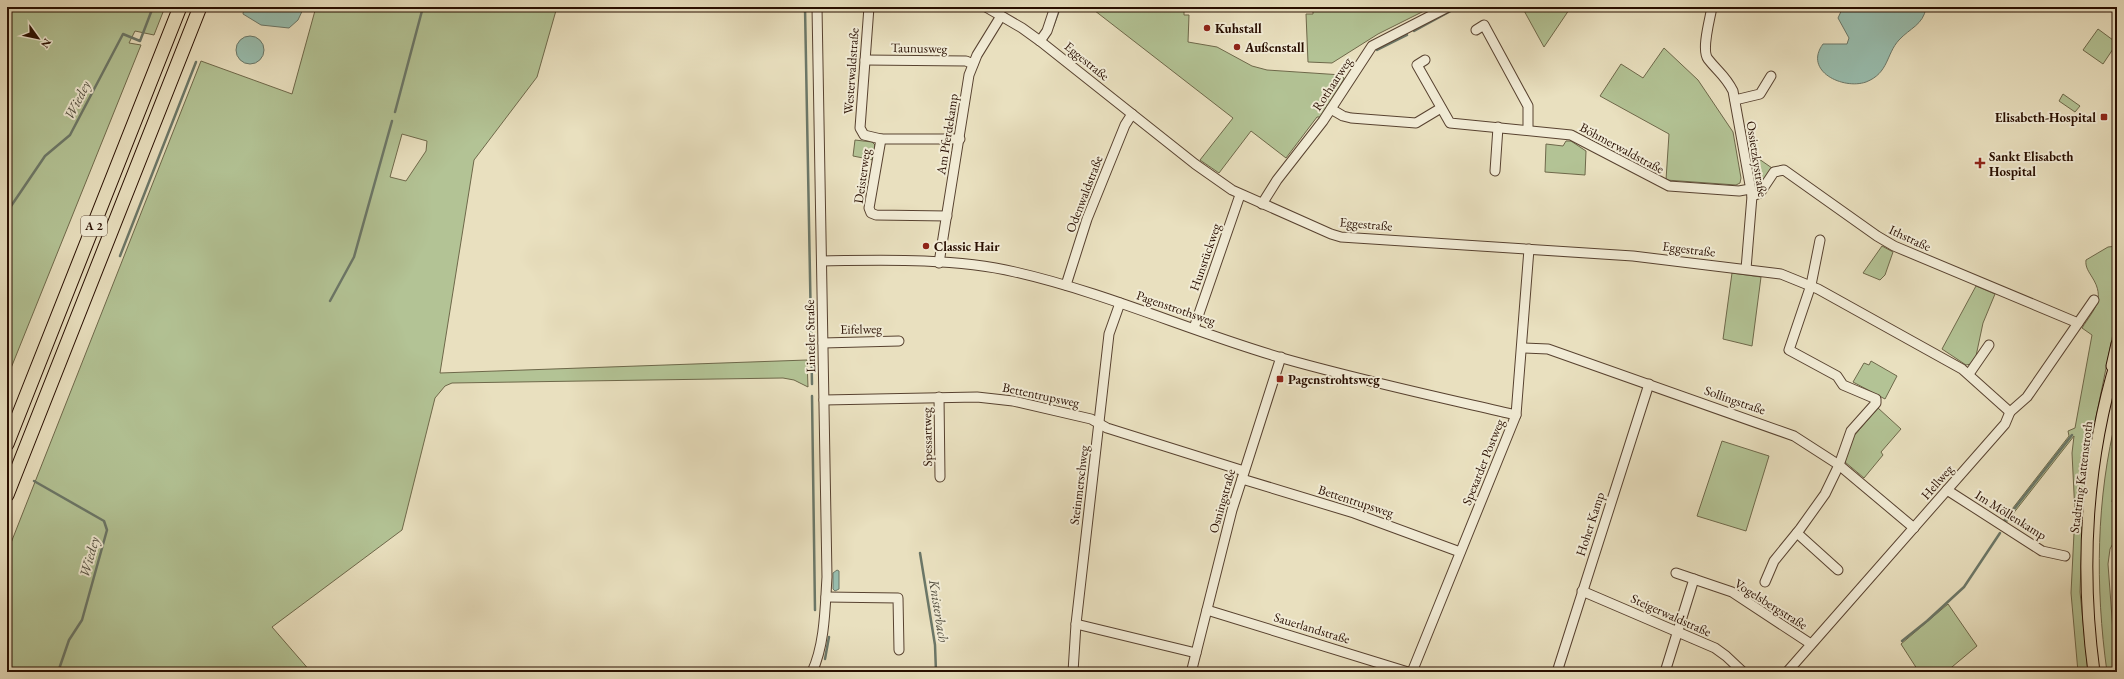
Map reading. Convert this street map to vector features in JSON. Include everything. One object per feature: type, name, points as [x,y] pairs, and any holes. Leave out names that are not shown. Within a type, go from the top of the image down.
[{"type":"highway","name":"A 2","points":[[7,444],[180,7]]},
{"type":"highway","name":"A 2","points":[[7,496],[200,7]]},
{"type":"main road","name":"Stadtring Kattenstroth","points":[[2094,672],[2087,594],[2089,508],[2117,344]]},
{"type":"main road","name":"Stadtring Kattenstroth","points":[[2110,383],[2117,359]]},
{"type":"street","name":"Linteler Straße","points":[[815,670],[824,622],[826,597],[817,7]]},
{"type":"street","name":"Westerwaldstraße","points":[[869,7],[860,128],[864,135],[880,139],[960,139]]},
{"type":"street","name":"Eggestraße","points":[[986,7],[1040,41],[1195,164],[1240,195],[1341,237],[1634,256],[1781,274],[1811,285],[1934,352],[1969,374],[2010,412]]},
{"type":"street","points":[[1040,41],[1047,31],[1055,7]]},
{"type":"street","name":"Rothaarweg","points":[[1262,204],[1277,180],[1331,109],[1372,46],[1448,7]]},
{"type":"street","name":"Ossietzkystraße","points":[[1712,7],[1704,51],[1707,58],[1727,79],[1734,91],[1751,192],[1746,269]]},
{"type":"street","name":"Am Pferdekamp","points":[[939,263],[969,75],[973,64],[1001,16]]},
{"type":"street","points":[[1476,30],[1484,25],[1528,106],[1528,129]]},
{"type":"street","name":"Taunusweg","points":[[865,60],[966,61],[973,64]]},
{"type":"street","name":"Böhmerwaldstraße","points":[[1426,60],[1417,65],[1450,123],[1571,134],[1669,186],[1751,192]]},
{"type":"street","points":[[1735,100],[1760,94],[1771,76]]},
{"type":"street","points":[[1331,109],[1342,116],[1351,118],[1416,123],[1441,108]]},
{"type":"street","name":"Odenwaldstraße","points":[[1066,285],[1087,219],[1125,125],[1132,114]]},
{"type":"street","points":[[1495,171],[1498,127]]},
{"type":"street","name":"Deisterweg","points":[[880,139],[869,208],[871,213],[876,215],[947,216]]},
{"type":"street","name":"Ithstraße","points":[[1751,192],[1760,193],[1774,172],[1784,170],[1877,236],[1894,246],[2078,323]]},
{"type":"street","name":"Hunsrückweg","points":[[1194,328],[1240,195]]},
{"type":"street","points":[[1811,285],[1820,240]]},
{"type":"street","name":"Spexarder Postweg","points":[[1412,672],[1516,416],[1529,249]]},
{"type":"street","name":"Pagenstrothsweg","points":[[822,262],[885,260],[991,268],[1066,285],[1281,357],[1516,416]]},
{"type":"street","name":"Vogelsbergstraße","points":[[1765,582],[1774,561],[1797,533],[1825,494],[1839,465],[1851,431],[1876,403],[1876,399],[1843,385],[1837,376],[1789,350],[1811,285]]},
{"type":"street","name":"Hellweg","points":[[1788,672],[2005,424],[2010,412],[2028,397],[2094,300]]},
{"type":"street","name":"Steinmerschweg","points":[[1074,672],[1076,624],[1110,334],[1120,303]]},
{"type":"street","name":"Eifelweg","points":[[823,343],[899,341]]},
{"type":"street","points":[[1969,374],[1989,345]]},
{"type":"street","name":"Sollingstraße","points":[[1522,348],[1548,349],[1794,436],[1839,465],[1914,528]]},
{"type":"street","name":"Osningstraße","points":[[1192,669],[1232,510],[1281,357]]},
{"type":"street","name":"Hoher Kamp","points":[[1557,672],[1649,384]]},
{"type":"street","name":"Spessartweg","points":[[939,397],[940,477]]},
{"type":"street","name":"Bettentrupsweg","points":[[824,400],[976,397],[1013,401],[1091,419],[1107,428],[1354,513],[1460,552]]},
{"type":"street","name":"Im Möllenkamp","points":[[1947,490],[2042,551],[2065,556]]},
{"type":"street","points":[[1797,533],[1838,570]]},
{"type":"street","name":"Vogelsbergstraße","points":[[1676,573],[1732,592],[1811,644]]},
{"type":"street","points":[[1665,672],[1694,578]]},
{"type":"street","name":"Steigerwaldstraße","points":[[1582,591],[1715,648],[1743,672]]},
{"type":"street","points":[[826,597],[898,598],[899,650]]},
{"type":"street","name":"Sauerlandstraße","points":[[1208,610],[1408,672]]},
{"type":"street","points":[[1076,624],[1196,654]]},
{"type":"shaded area","points":[[7,7],[165,7],[154,35],[135,31],[129,43],[141,45],[7,378]]},
{"type":"shaded area","points":[[244,7],[304,7],[298,20],[289,28],[261,25],[243,14]]},
{"type":"shaded area","points":[[316,7],[557,7],[537,77],[474,160],[440,373],[807,360],[808,387],[794,380],[783,378],[452,383],[445,386],[435,398],[402,530],[272,627],[311,672],[7,672],[7,553],[201,61],[292,94]],"holes":[[[402,134],[427,141],[426,151],[406,181],[390,177]]]},
{"type":"shaded area","points":[[1090,7],[1184,7],[1184,15],[1189,15],[1188,42],[1217,47],[1252,66],[1267,70],[1342,75],[1344,79],[1321,117],[1317,117],[1286,158],[1251,131],[1219,173],[1200,160],[1233,118]]},
{"type":"shaded area","points":[[1313,7],[1432,7],[1378,34],[1332,63],[1308,62],[1306,14],[1313,14]]},
{"type":"shaded area","points":[[1522,7],[1571,7],[1544,47]]},
{"type":"shaded area","points":[[1843,7],[1926,8],[1922,18],[1916,26],[1903,36],[1895,45],[1879,74],[1866,82],[1857,84],[1837,81],[1828,76],[1822,70],[1818,62],[1818,54],[1823,44],[1847,44],[1849,38],[1838,18]]},
{"type":"shaded area","points":[[2098,29],[2117,43],[2103,64],[2083,50]]},
{"type":"shaded area","points":[[250,36],[260,40],[264,50],[260,60],[250,64],[240,60],[236,50],[240,40]]},
{"type":"shaded area","points":[[1664,48],[1698,80],[1733,132],[1741,178],[1740,183],[1736,185],[1666,180],[1669,134],[1600,96],[1621,64],[1643,78]]},
{"type":"shaded area","points":[[2063,94],[2080,106],[2075,112],[2059,101]]},
{"type":"shaded area","points":[[855,140],[872,142],[875,145],[873,160],[853,156]]},
{"type":"shaded area","points":[[1566,141],[1571,141],[1586,151],[1585,175],[1545,172],[1546,144],[1563,146]]},
{"type":"shaded area","points":[[1749,152],[1772,168],[1758,188],[1756,187]]},
{"type":"shaded area","points":[[1882,246],[1893,252],[1885,275],[1880,280],[1863,273]]},
{"type":"shaded area","points":[[2117,246],[2117,314],[2089,452],[2083,509],[2080,592],[2088,672],[2078,672],[2071,593],[2075,513],[2072,453],[2074,436],[2005,524],[2002,522],[2069,436],[2068,431],[2075,428],[2092,335],[2082,328],[2097,304],[2098,298],[2096,285],[2086,265],[2086,260],[2108,247]]},
{"type":"shaded area","points":[[1732,273],[1761,277],[1752,346],[1723,339]]},
{"type":"shaded area","points":[[1976,286],[1995,294],[1983,323],[1976,356],[1971,364],[1966,365],[1942,349]]},
{"type":"shaded area","points":[[1871,361],[1897,376],[1885,399],[1853,382],[1864,363],[1869,365]]},
{"type":"shaded area","points":[[1878,408],[1901,429],[1881,452],[1883,455],[1864,478],[1845,462],[1853,437]]},
{"type":"shaded area","points":[[2117,415],[2117,465],[2112,502],[2117,506],[2117,536],[2110,549],[2108,564],[2116,672],[2107,672],[2103,640],[2099,575],[2101,510],[2110,446]]},
{"type":"shaded area","points":[[1722,441],[1769,456],[1746,531],[1697,516]]},
{"type":"shaded area","points":[[837,570],[839,571],[839,589],[835,591],[833,589],[833,573]]},
{"type":"shaded area","points":[[1948,604],[1977,646],[1946,672],[1919,672],[1901,644]]},
{"type":"waterway","name":"Wiedey","points":[[7,212],[45,156],[70,135],[123,34],[140,41],[153,7]]},
{"type":"waterway","points":[[395,112],[423,7]]},
{"type":"waterway","points":[[805,7],[812,384]]},
{"type":"waterway","name":"Knisterbach","points":[[1053,26],[1060,7]]},
{"type":"waterway","points":[[1414,31],[1458,7]]},
{"type":"waterway","points":[[1377,50],[1407,35]]},
{"type":"waterway","points":[[120,256],[196,62]]},
{"type":"waterway","points":[[330,301],[354,257],[392,121]]},
{"type":"waterway","points":[[812,396],[815,610]]},
{"type":"waterway","points":[[2003,523],[2072,435]]},
{"type":"waterway","name":"Wiedey","points":[[34,481],[104,521],[107,530],[82,620],[69,640],[58,672]]},
{"type":"waterway","points":[[1902,641],[1927,621],[1964,587],[2000,533]]},
{"type":"waterway","name":"Knisterbach","points":[[920,553],[935,645],[936,672]]},
{"type":"waterway","points":[[825,659],[829,637]]},
{"type":"place","name":"Kuhstall","points":[[1207,28]]},
{"type":"place","name":"Außenstall","points":[[1237,47]]},
{"type":"place","name":"Elisabeth-Hospital","points":[[2104,117]]},
{"type":"place","name":"Sankt Elisabeth Hospital","points":[[1980,163]]},
{"type":"place","name":"Classic Hair","points":[[926,246]]},
{"type":"place","name":"Pagenstrohtsweg","points":[[1280,379]]}]
